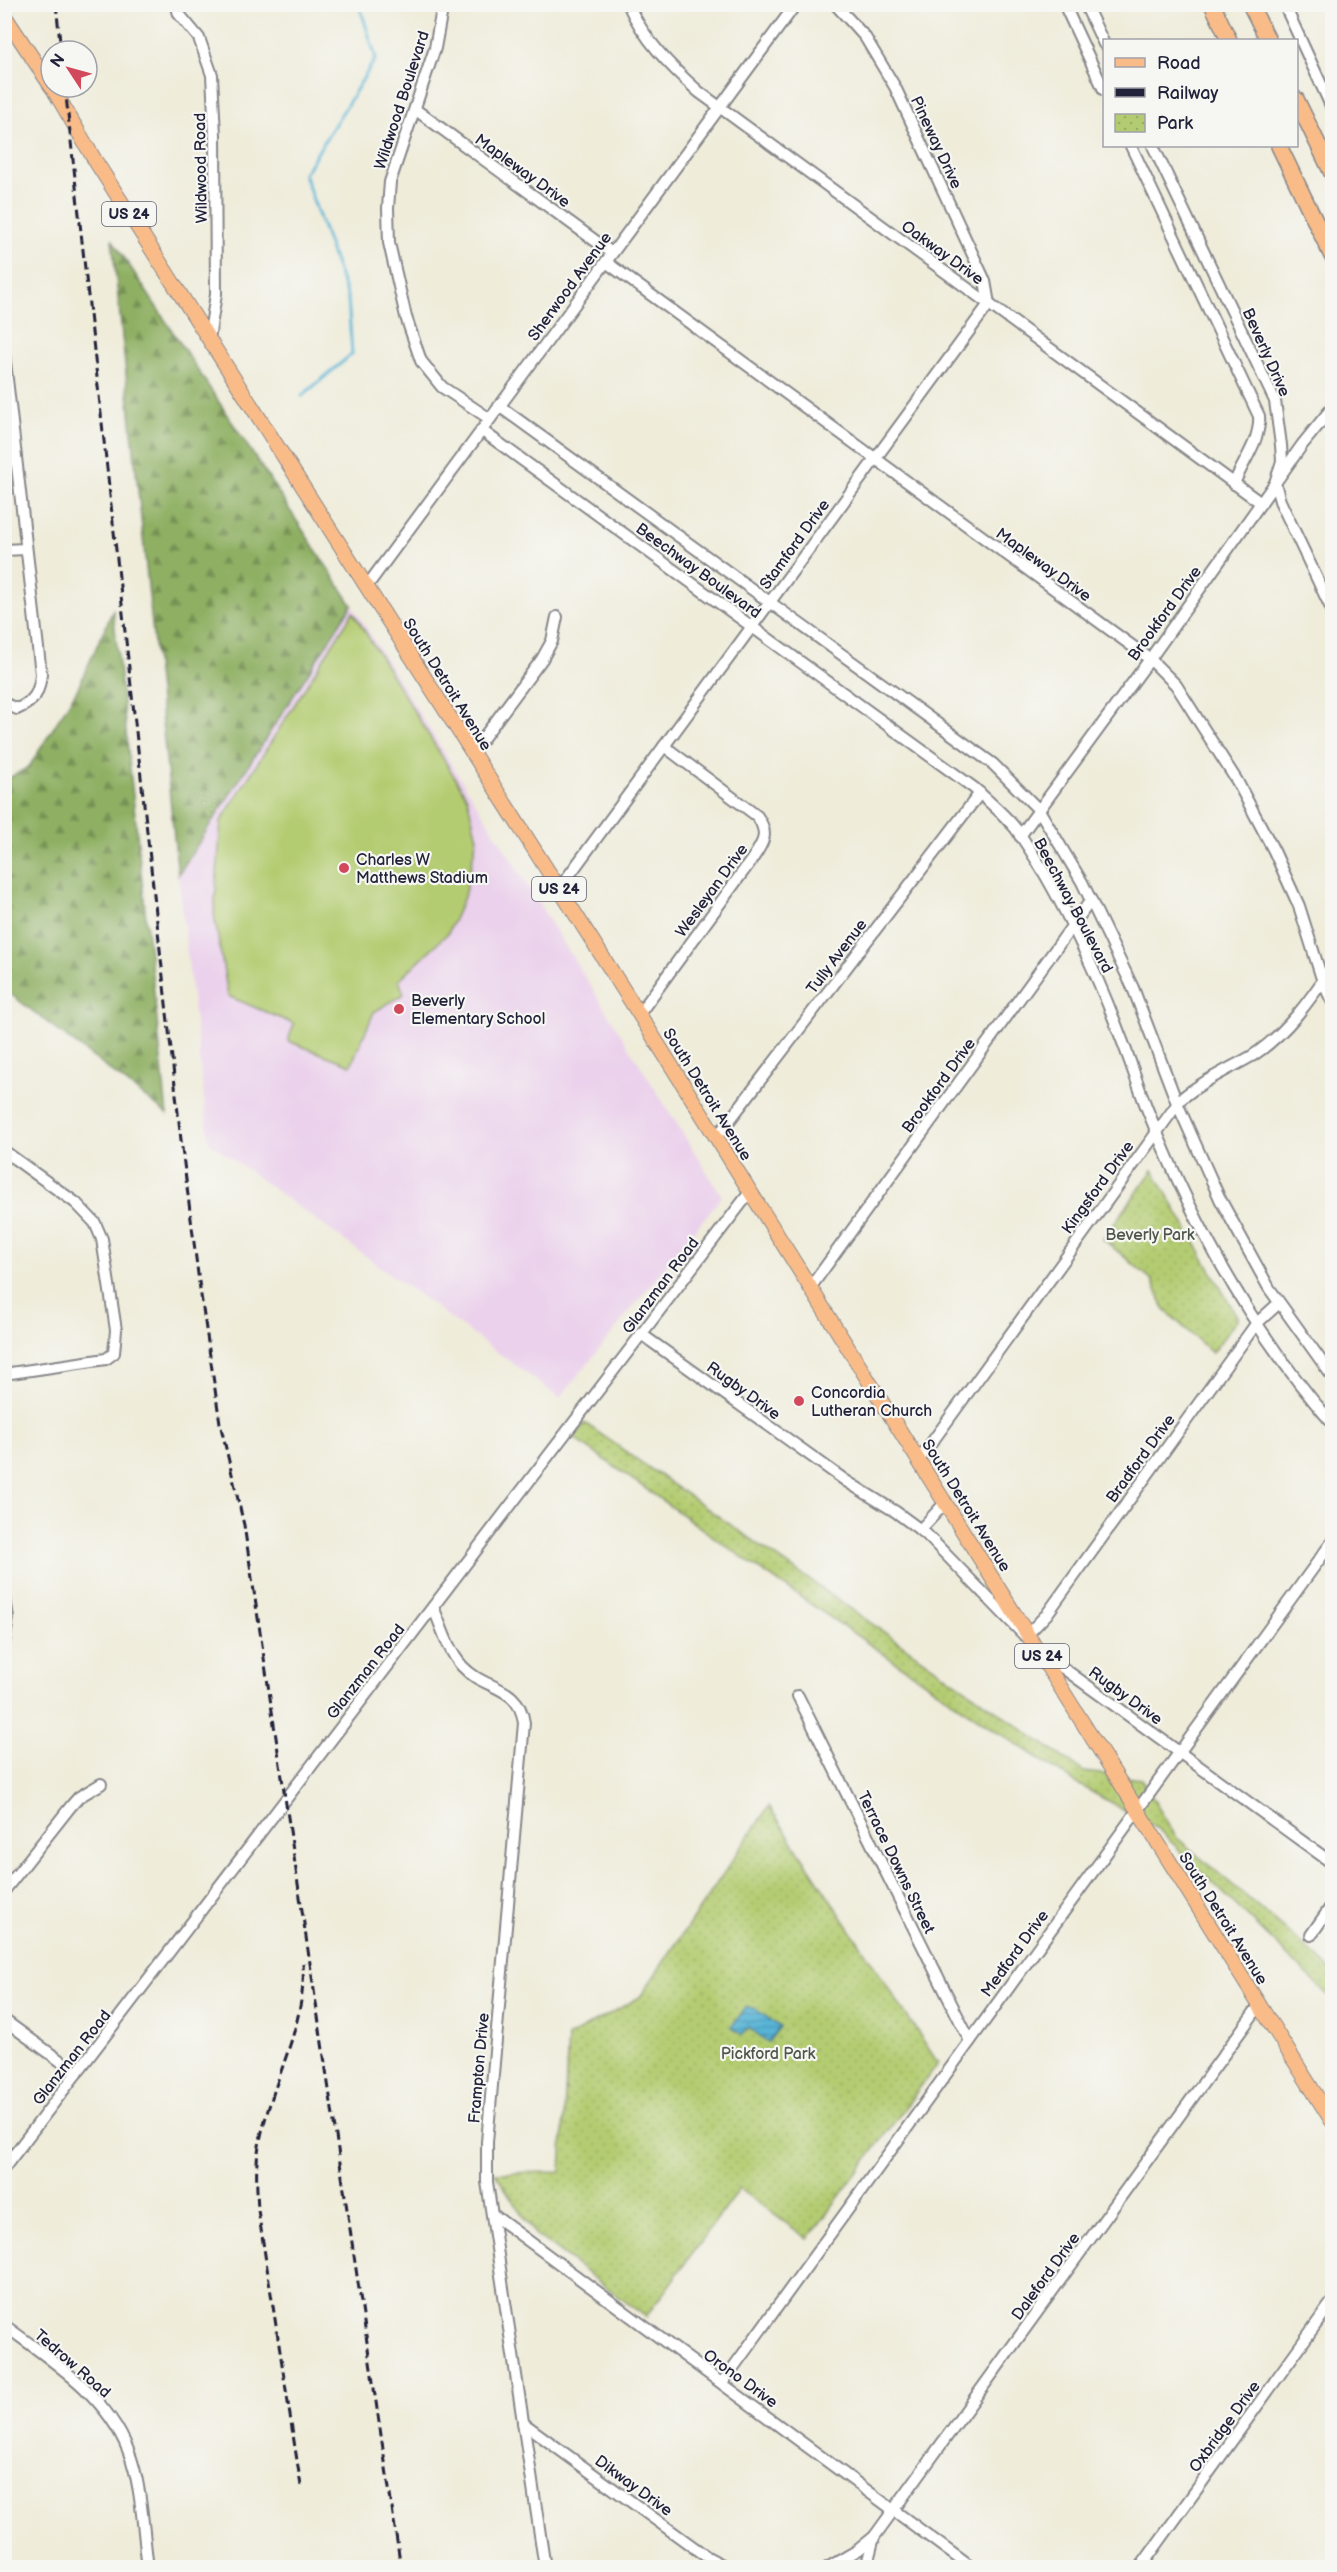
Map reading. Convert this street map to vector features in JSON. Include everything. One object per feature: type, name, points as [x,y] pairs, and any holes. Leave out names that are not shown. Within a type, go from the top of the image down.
[{"type":"highway","points":[[1212,4],[1229,39]]},
{"type":"highway","points":[[1250,4],[1268,39]]},
{"type":"highway","points":[[1298,103],[1332,173]]},
{"type":"highway","points":[[1279,147],[1332,256]]},
{"type":"main road","name":"South Detroit Avenue","points":[[4,15],[39,68]]},
{"type":"main road","name":"South Detroit Avenue","points":[[59,99],[102,172],[639,1014],[1332,2121]]},
{"type":"street","name":"Wildwood Road","points":[[176,4],[180,14],[199,38],[212,75],[215,135],[216,294],[209,339]]},
{"type":"street","name":"Wildwood Boulevard","points":[[443,4],[435,48],[416,110],[396,159],[389,191],[389,243],[397,283],[410,328],[426,369],[442,387],[490,419]]},
{"type":"street","name":"Oakway Drive","points":[[628,4],[643,32],[663,58],[720,108],[1261,503]]},
{"type":"street","name":"Sherwood Avenue","points":[[367,586],[796,4]]},
{"type":"street","name":"Pineway Drive","points":[[835,4],[865,37],[895,87],[985,281],[988,304]]},
{"type":"street","points":[[1064,4],[1103,88]]},
{"type":"street","points":[[1085,4],[1103,42]]},
{"type":"street","points":[[1284,4],[1332,108]]},
{"type":"street","name":"Mapleway Drive","points":[[416,110],[874,460],[1150,659],[1176,685],[1248,801],[1275,851],[1299,906],[1323,982],[1332,1001]]},
{"type":"street","name":"Beverly Drive","points":[[1131,147],[1259,416],[1260,428],[1256,439],[1234,484]]},
{"type":"street","name":"Beverly Drive","points":[[1153,147],[1275,401],[1282,461],[1275,483]]},
{"type":"street","name":"Stamford Drive","points":[[559,889],[988,304]]},
{"type":"street","points":[[4,353],[6,387],[40,674],[39,692],[29,703],[17,709],[4,703]]},
{"type":"street","name":"Beechway Boulevard","points":[[499,406],[993,764],[1017,785],[1039,810],[1059,841],[1091,900],[1148,1022],[1177,1104],[1220,1199],[1279,1303],[1332,1376]]},
{"type":"street","name":"Brookford Drive","points":[[1020,836],[1150,659],[1302,445],[1332,408]]},
{"type":"street","name":"Beechway Boulevard","points":[[481,430],[980,793],[996,807],[1020,836],[1071,927],[1120,1034],[1156,1131],[1193,1213],[1243,1304],[1298,1382],[1332,1423]]},
{"type":"street","points":[[1275,483],[1280,501],[1332,610]]},
{"type":"street","points":[[4,550],[26,549]]},
{"type":"street","points":[[472,753],[542,659],[552,641],[557,617]]},
{"type":"street","name":"Wesleyan Drive","points":[[639,1014],[753,858],[765,836],[763,824],[757,816],[664,746]]},
{"type":"street","name":"Tully Avenue","points":[[716,1138],[980,793]]},
{"type":"street","name":"Brookford Drive","points":[[810,1288],[1091,900]]},
{"type":"street","name":"Kingsford Drive","points":[[919,1460],[1177,1104],[1197,1085],[1253,1055],[1299,1014],[1332,967]]},
{"type":"street","points":[[4,1151],[76,1203],[95,1223],[102,1239],[116,1330],[114,1353],[106,1359],[4,1374]]},
{"type":"street","name":"Glanzman Road","points":[[4,2168],[750,1192]]},
{"type":"street","name":"Bradford Drive","points":[[1028,1634],[1047,1614],[1257,1324],[1279,1303]]},
{"type":"street","name":"Rugby Drive","points":[[641,1334],[846,1481],[920,1530],[1039,1651],[1332,1863]]},
{"type":"street","points":[[920,1530],[946,1502]]},
{"type":"street","name":"Medford Drive","points":[[722,2383],[1332,1542]]},
{"type":"street","points":[[4,1591],[8,1618],[5,1642]]},
{"type":"street","name":"Frampton Drive","points":[[433,1607],[446,1641],[461,1665],[477,1679],[514,1699],[522,1709],[524,1723],[487,2142],[486,2182],[545,2568]]},
{"type":"street","name":"Terrace Downs Street","points":[[798,1696],[970,2041]]},
{"type":"street","points":[[4,1891],[79,1797],[101,1784]]},
{"type":"street","points":[[1311,1935],[1332,1905]]},
{"type":"street","name":"Daleford Drive","points":[[866,2568],[874,2537],[1259,2006]]},
{"type":"street","points":[[4,2020],[77,2073]]},
{"type":"street","name":"Orono Drive","points":[[492,2214],[972,2568]]},
{"type":"street","name":"Oxbridge Drive","points":[[1140,2568],[1332,2302]]},
{"type":"street","name":"Tedrow Road","points":[[4,2325],[82,2386],[116,2426],[129,2452],[137,2486],[148,2568]]},
{"type":"street","name":"Dikway Drive","points":[[523,2423],[707,2557],[728,2568]]},
{"type":"street","points":[[827,2568],[849,2556],[874,2537]]},
{"type":"shaded area","name":"Beverly Elementary School","points":[[352,605],[722,1196],[560,1398],[209,1142],[178,875]]},
{"type":"green space","points":[[112,239],[352,605],[178,875]]},
{"type":"green space","points":[[113,610],[167,1114],[5,990],[5,780],[29,767],[77,690]]},
{"type":"green space","name":"Charles W Matthews Stadium","points":[[353,612],[467,797],[477,838],[464,897],[448,933],[399,980],[404,994],[374,1012],[351,1065],[288,1041],[294,1024],[228,996],[214,914],[221,821]]},
{"type":"green space","name":"Beverly Park","points":[[1153,1170],[1238,1318],[1212,1353],[1164,1309],[1152,1280],[1103,1239]]},
{"type":"green space","points":[[585,1423],[1084,1772],[1141,1779],[1176,1837],[1321,1960],[1332,1973],[1332,1999],[1158,1829],[1076,1783],[739,1555],[574,1438]]},
{"type":"green space","name":"Pickford Park","points":[[769,1806],[938,2063],[808,2239],[739,2189],[646,2317],[535,2234],[495,2173],[561,2172],[568,2037],[640,1997]]},
{"type":"water","points":[[746,2008],[754,2008],[780,2027],[768,2042],[748,2027],[742,2035],[731,2027]]},
{"type":"waterway","points":[[302,396],[352,354],[348,299],[304,174],[376,58],[359,4]]},
{"type":"railway","points":[[56,4],[60,39]]},
{"type":"railway","points":[[66,99],[181,1140],[199,1282],[220,1423],[244,1525],[401,2568]]},
{"type":"railway","points":[[301,2486],[258,2210],[257,2178],[258,2154],[264,2123],[294,2033],[299,2010],[303,1987],[303,1963]]},
{"type":"place","name":"Charles W Matthews Stadium","points":[[344,868]]},
{"type":"place","name":"Beverly Elementary School","points":[[399,1009]]},
{"type":"place","name":"Concordia Lutheran Church","points":[[799,1401]]}]
